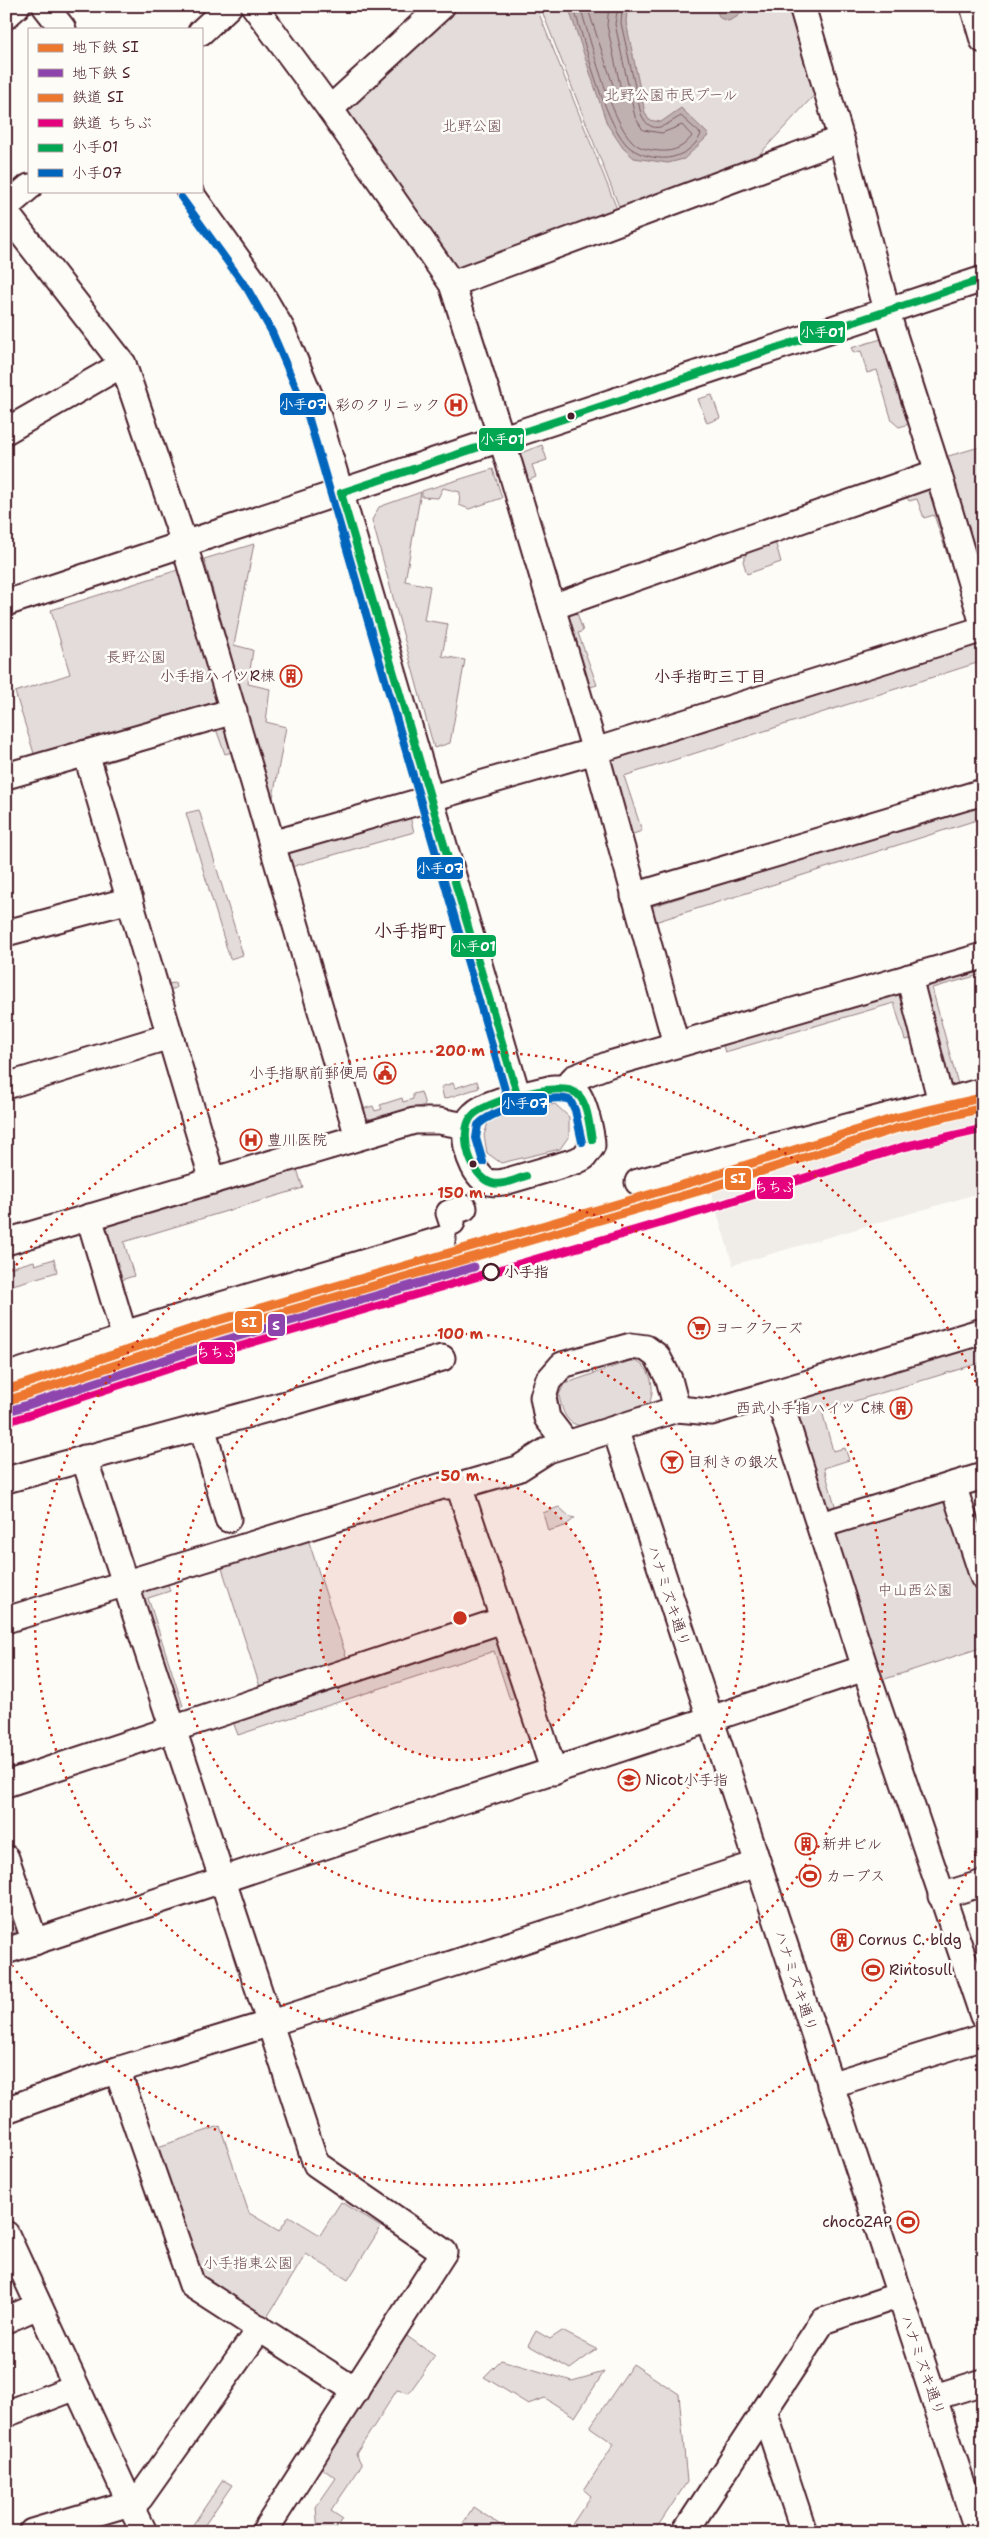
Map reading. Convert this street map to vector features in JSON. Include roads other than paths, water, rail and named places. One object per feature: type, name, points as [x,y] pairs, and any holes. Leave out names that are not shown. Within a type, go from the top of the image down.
[{"type":"street","points":[[6,16],[17,6]]},
{"type":"street","points":[[45,6],[62,28]]},
{"type":"street","points":[[202,31],[230,6]]},
{"type":"street","points":[[254,6],[330,109],[452,284],[502,440],[552,607],[676,1044]]},
{"type":"street","points":[[330,109],[442,6]]},
{"type":"street","points":[[802,6],[888,311],[938,472],[976,574],[983,624]]},
{"type":"street","points":[[973,6],[983,40]]},
{"type":"street","points":[[452,284],[841,139]]},
{"type":"street","points":[[6,207],[28,188]]},
{"type":"street","points":[[190,192],[251,278],[281,328],[317,414],[518,1097]]},
{"type":"street","points":[[6,213],[123,364],[183,546],[234,711],[358,1137]]},
{"type":"street","points":[[6,603],[183,546],[983,279]]},
{"type":"street","points":[[6,431],[123,364]]},
{"type":"street","points":[[552,607],[938,472]]},
{"type":"street","points":[[272,844],[594,751],[983,628]]},
{"type":"street","points":[[6,776],[234,711]]},
{"type":"street","points":[[86,753],[212,1181]]},
{"type":"street","points":[[634,896],[983,792]]},
{"type":"street","points":[[6,933],[130,900]]},
{"type":"street","points":[[565,1088],[574,1078],[610,1064],[983,956]]},
{"type":"street","points":[[910,977],[942,1102]]},
{"type":"street","points":[[6,1086],[170,1036]]},
{"type":"street","points":[[553,1088],[565,1088],[576,1092],[582,1102],[592,1139],[592,1146],[584,1156],[576,1161],[495,1184],[484,1180],[473,1165],[465,1136],[466,1126],[472,1115],[486,1106],[518,1097],[553,1088]]},
{"type":"street","points":[[638,1182],[983,1091]]},
{"type":"street","points":[[6,1242],[414,1121],[439,1121],[466,1126]]},
{"type":"street","points":[[6,1376],[126,1338],[90,1218]]},
{"type":"street","points":[[124,1334],[453,1223]]},
{"type":"street","points":[[6,1620],[124,1582],[442,1486],[459,1486],[518,1470],[548,1450],[677,1409],[711,1412],[983,1331]]},
{"type":"street","points":[[567,1444],[547,1418],[543,1397],[548,1381],[562,1366],[631,1346],[646,1348],[657,1356],[669,1379],[677,1409]]},
{"type":"street","points":[[6,1480],[297,1401],[442,1358]]},
{"type":"street","points":[[777,1393],[821,1525],[865,1668],[983,2016]]},
{"type":"street","points":[[202,1426],[228,1519]]},
{"type":"street","name":"ハナミズキ通り","points":[[615,1429],[978,2532]]},
{"type":"street","points":[[84,1458],[316,2164],[444,2252],[264,2532]]},
{"type":"street","points":[[821,1525],[983,1476]]},
{"type":"street","points":[[953,1485],[977,1542],[983,1578]]},
{"type":"street","points":[[459,1486],[554,1772]]},
{"type":"street","points":[[6,1784],[503,1620]]},
{"type":"street","points":[[6,1951],[224,1881],[865,1668]]},
{"type":"street","points":[[6,1858],[35,1942]]},
{"type":"street","points":[[6,2110],[117,2070],[271,2023],[757,1864]]},
{"type":"street","points":[[942,1896],[983,1883]]},
{"type":"street","points":[[830,2085],[983,2037]]},
{"type":"street","points":[[117,2070],[192,2285],[356,2390]]},
{"type":"street","points":[[6,2234],[14,2273],[38,2306],[144,2532]]},
{"type":"street","points":[[685,2532],[823,2321],[900,2295]]},
{"type":"street","points":[[6,2320],[38,2306]]},
{"type":"street","points":[[32,2532],[130,2503],[140,2498],[260,2328]]},
{"type":"street","points":[[934,2397],[983,2382]]},
{"type":"street","points":[[6,2414],[76,2387]]},
{"type":"street","points":[[764,2411],[804,2532]]},
{"type":"water","points":[[568,6],[633,6],[627,12],[626,22],[645,113],[649,120],[661,122],[681,108],[709,135],[684,159],[668,163],[634,158],[623,148],[607,124]]},
{"type":"water","points":[[714,6],[743,6],[738,16],[728,21],[720,18]]},
{"type":"metro line","name":"SI","points":[[6,1401],[219,1331],[699,1191],[898,1128],[983,1108]]},
{"type":"metro line","name":"S","points":[[9,1411],[222,1341],[474,1267]]},
{"type":"rail line","name":"SI","points":[[6,1390],[216,1321],[696,1181],[895,1118],[981,1098]]},
{"type":"rail line","name":"ちちぶ","points":[[12,1420],[225,1350],[705,1210],[903,1147],[983,1129]]},
{"type":"place","name":"彩のクリニック","points":[[456,405]]},
{"type":"place","name":"小手指ハイツR棟","points":[[291,676]]},
{"type":"place","name":"小手指駅前郵便局","points":[[385,1073]]},
{"type":"place","name":"豊川医院","points":[[251,1140]]},
{"type":"place","name":"小手指","points":[[491,1272]]},
{"type":"place","name":"ヨークフーズ","points":[[699,1328]]},
{"type":"place","name":"西武小手指ハイツ C棟","points":[[901,1408]]},
{"type":"place","name":"目利きの銀次","points":[[672,1462]]},
{"type":"place","name":"Nicot小手指","points":[[629,1780]]},
{"type":"place","name":"新井ビル","points":[[806,1844]]},
{"type":"place","name":"カーブス","points":[[810,1876]]},
{"type":"place","name":"Cornus C. bldg","points":[[842,1940]]},
{"type":"place","name":"Rintosull","points":[[873,1970]]},
{"type":"place","name":"chocoZAP","points":[[908,2222]]},
{"type":"district","name":"小手指町三丁目","points":[[710,676]]},
{"type":"district","name":"小手指町","points":[[410,931]]},
{"type":"park label","name":"北野公園市民プール","points":[[671,95]]},
{"type":"park label","name":"北野公園","points":[[472,126]]},
{"type":"park label","name":"長野公園","points":[[136,657]]},
{"type":"park label","name":"中山西公園","points":[[915,1590]]},
{"type":"park label","name":"小手指東公園","points":[[248,2263]]}]
